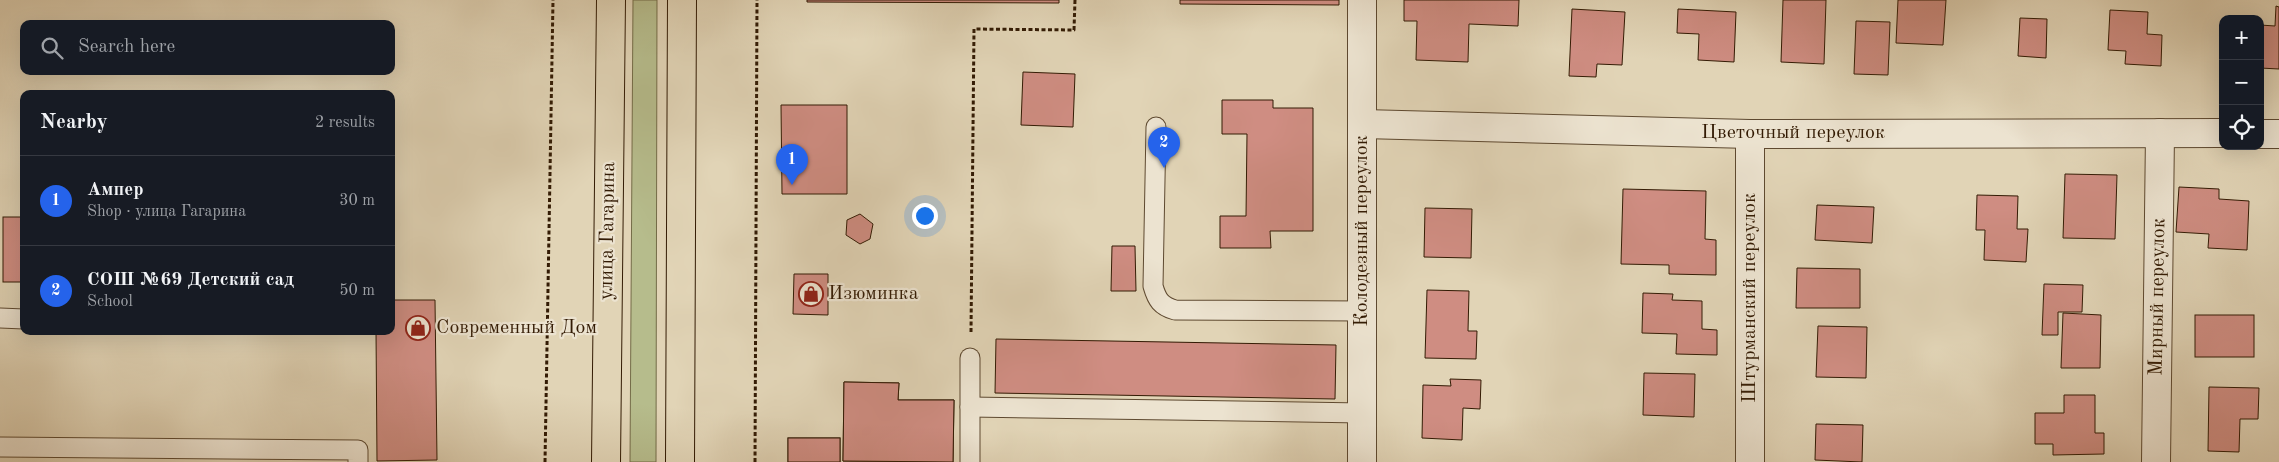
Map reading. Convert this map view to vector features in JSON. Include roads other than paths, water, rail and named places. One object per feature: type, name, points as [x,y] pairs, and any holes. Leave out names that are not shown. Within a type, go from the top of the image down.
[{"type":"main road","name":"улица Гагарина","points":[[606,462],[611,0]]},
{"type":"main road","points":[[680,462],[682,0]]},
{"type":"street","name":"Колодезный переулок","points":[[1362,0],[1362,462]]},
{"type":"street","name":"Цветочный переулок","points":[[1363,124],[1750,134],[2219,133]]},
{"type":"street","name":"Мирный переулок","points":[[2156,462],[2160,133]]},
{"type":"street","name":"Штурманский переулок","points":[[1750,134],[1750,462]]},
{"type":"street","points":[[2264,134],[2279,134]]},
{"type":"lane","points":[[1156,127],[1153,286],[1157,300],[1165,307],[1175,310],[1362,311]]},
{"type":"lane","points":[[0,318],[20,319]]},
{"type":"lane","points":[[970,358],[970,462]]},
{"type":"lane","points":[[970,407],[1362,413]]},
{"type":"lane","points":[[0,447],[358,450],[358,462]]},
{"type":"place","name":"СОШ №69 Детский сад","points":[[1164,168]]},
{"type":"place","name":"Ампер","points":[[792,185]]},
{"type":"place","name":"Изюминка","points":[[811,294]]},
{"type":"place","name":"Современный Дом","points":[[418,328]]}]
